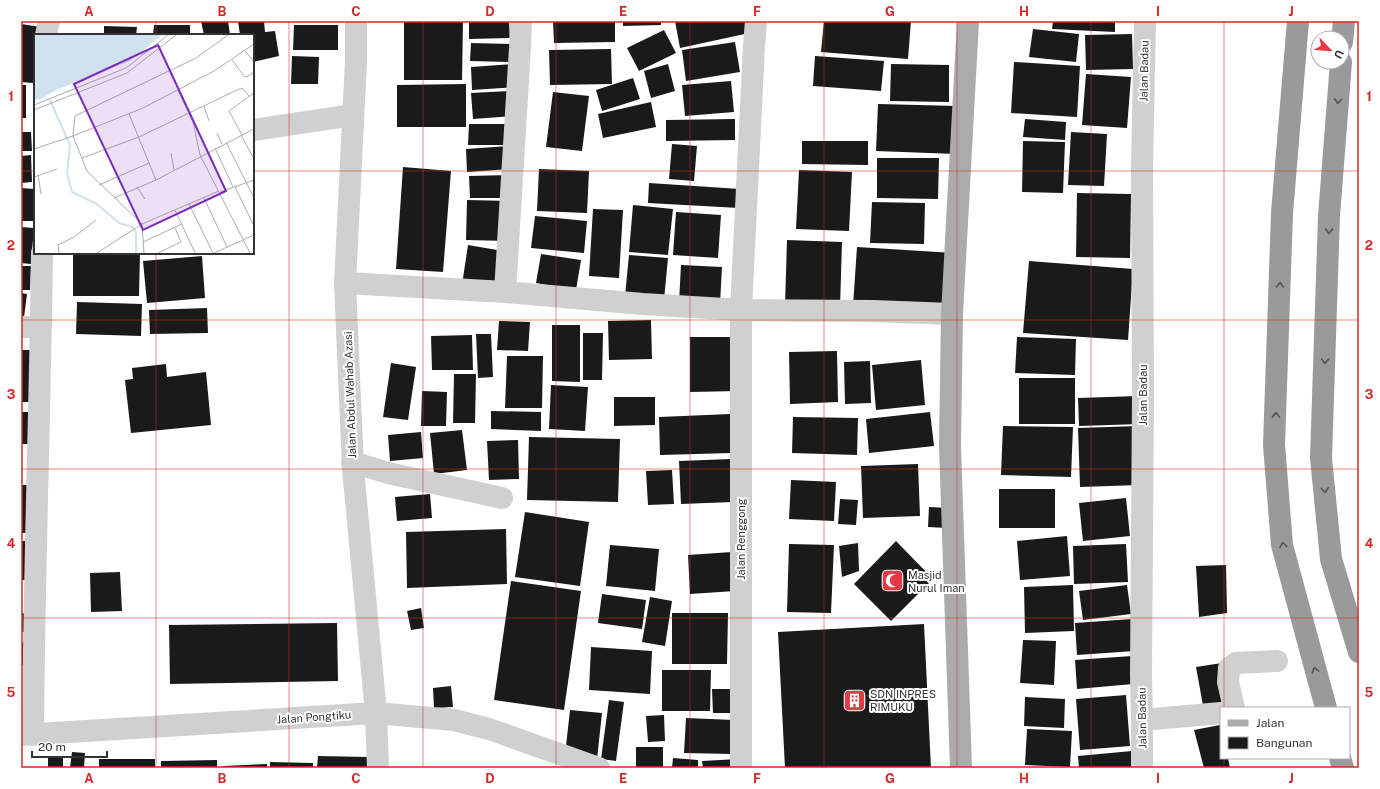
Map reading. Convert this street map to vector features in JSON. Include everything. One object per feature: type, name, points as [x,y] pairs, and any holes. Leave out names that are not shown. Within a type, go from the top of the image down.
[{"type":"highway","points":[[1298,21],[1282,213],[1274,445],[1282,545],[1326,707]]},
{"type":"highway","points":[[1339,70],[1329,216],[1321,458],[1331,560],[1359,652]]},
{"type":"main road","points":[[960,768],[950,446],[952,314],[968,21]]},
{"type":"street","points":[[46,34],[49,21]]},
{"type":"street","name":"Jalan Abdul Wahab Azasi","points":[[356,21],[356,61],[345,283],[352,462],[376,713],[378,768]]},
{"type":"street","points":[[505,292],[521,21]]},
{"type":"street","name":"Jalan Renggong","points":[[741,768],[741,310],[756,21]]},
{"type":"street","name":"Jalan Badau","points":[[1142,768],[1142,168],[1146,21]]},
{"type":"street","points":[[254,130],[353,115]]},
{"type":"street","points":[[27,735],[31,327],[42,254]]},
{"type":"street","points":[[345,283],[505,292],[643,304],[741,310],[874,311],[952,314]]},
{"type":"street","points":[[352,462],[395,475],[502,498]]},
{"type":"street","points":[[1234,707],[1228,682],[1229,668],[1236,663],[1277,661]]},
{"type":"street","name":"Jalan Pongtiku","points":[[27,735],[376,713],[454,720],[489,729],[599,768]]},
{"type":"street","points":[[1142,720],[1220,713]]},
{"type":"building","points":[[201,21],[228,21],[230,34],[204,34]]},
{"type":"building","points":[[238,21],[264,21],[265,32],[275,31],[279,56],[254,62],[254,34],[240,34]]},
{"type":"building","points":[[404,21],[463,21],[462,80],[404,80]]},
{"type":"building","points":[[469,21],[509,21],[510,38],[469,39]]},
{"type":"building","points":[[553,21],[615,21],[615,42],[554,43]]},
{"type":"building","points":[[623,21],[661,21],[661,25],[623,26]]},
{"type":"building","points":[[675,21],[752,21],[754,32],[680,48]]},
{"type":"building","points":[[824,21],[911,21],[908,59],[821,52]]},
{"type":"building","points":[[1053,21],[1115,21],[1115,32],[1052,29]]},
{"type":"building","points":[[21,24],[41,27],[40,34],[34,34],[33,83],[21,82]]},
{"type":"building","points":[[154,25],[190,25],[190,34],[153,34]]},
{"type":"building","points":[[294,25],[338,25],[338,50],[293,50]]},
{"type":"building","points":[[104,26],[137,27],[136,34],[104,34]]},
{"type":"building","points":[[1033,29],[1079,34],[1076,62],[1029,57]]},
{"type":"building","points":[[664,30],[676,53],[639,71],[627,48]]},
{"type":"building","points":[[1132,34],[1133,69],[1086,70],[1085,35]]},
{"type":"building","points":[[735,42],[740,72],[686,81],[682,50]]},
{"type":"building","points":[[471,43],[511,44],[511,62],[470,61]]},
{"type":"building","points":[[611,49],[612,84],[550,85],[549,50]]},
{"type":"building","points":[[292,56],[319,57],[318,84],[291,84]]},
{"type":"building","points":[[815,56],[884,61],[881,91],[813,86]]},
{"type":"building","points":[[1014,62],[1080,66],[1077,117],[1011,113]]},
{"type":"building","points":[[515,64],[516,87],[472,90],[471,67]]},
{"type":"building","points":[[668,64],[675,91],[651,98],[644,71]]},
{"type":"building","points":[[891,64],[949,65],[949,102],[890,101]]},
{"type":"building","points":[[1086,74],[1131,77],[1127,128],[1082,125]]},
{"type":"building","points":[[633,78],[640,99],[602,111],[596,90]]},
{"type":"building","points":[[731,81],[734,112],[685,116],[682,85]]},
{"type":"building","points":[[466,84],[466,127],[397,127],[397,85]]},
{"type":"building","points":[[21,85],[26,85],[26,118],[21,118]]},
{"type":"building","points":[[512,91],[514,116],[473,119],[471,93]]},
{"type":"building","points":[[553,92],[589,96],[582,151],[546,147]]},
{"type":"building","points":[[651,102],[656,127],[603,138],[598,114]]},
{"type":"building","points":[[878,104],[958,106],[956,154],[876,151]]},
{"type":"building","points":[[735,119],[735,140],[666,141],[666,120]]},
{"type":"building","points":[[1025,119],[1066,122],[1065,140],[1023,137]]},
{"type":"building","points":[[469,124],[510,124],[509,145],[468,145]]},
{"type":"building","points":[[21,132],[31,132],[32,151],[21,151]]},
{"type":"building","points":[[1071,132],[1107,134],[1104,186],[1068,185]]},
{"type":"building","points":[[802,141],[868,141],[868,165],[802,164]]},
{"type":"building","points":[[1023,141],[1065,142],[1063,193],[1022,192]]},
{"type":"building","points":[[672,144],[697,146],[694,181],[669,179]]},
{"type":"building","points":[[509,146],[510,169],[467,172],[466,149]]},
{"type":"building","points":[[31,155],[32,182],[21,183],[21,156]]},
{"type":"building","points":[[877,158],[939,158],[938,199],[877,198]]},
{"type":"building","points":[[403,167],[451,171],[443,272],[396,269]]},
{"type":"building","points":[[539,169],[589,171],[587,213],[537,211]]},
{"type":"building","points":[[799,170],[852,172],[849,231],[796,229]]},
{"type":"building","points":[[510,175],[510,198],[470,198],[469,176]]},
{"type":"building","points":[[649,183],[740,189],[739,208],[648,203]]},
{"type":"building","points":[[21,188],[34,189],[34,221],[21,221]]},
{"type":"building","points":[[1077,193],[1131,194],[1130,258],[1076,257]]},
{"type":"building","points":[[467,200],[510,201],[509,241],[466,240]]},
{"type":"building","points":[[872,202],[925,203],[924,244],[870,243]]},
{"type":"building","points":[[633,205],[673,209],[668,255],[629,252]]},
{"type":"building","points":[[593,209],[623,210],[619,278],[589,276]]},
{"type":"building","points":[[676,212],[721,215],[718,258],[673,255]]},
{"type":"building","points":[[535,216],[587,221],[584,253],[531,248]]},
{"type":"building","points":[[21,227],[34,228],[31,264],[21,263]]},
{"type":"building","points":[[787,240],[842,242],[840,308],[785,306]]},
{"type":"building","points":[[468,245],[503,251],[497,290],[462,285]]},
{"type":"building","points":[[857,247],[954,253],[951,312],[853,306]]},
{"type":"building","points":[[73,254],[140,254],[139,296],[73,296]]},
{"type":"building","points":[[541,254],[581,260],[576,290],[536,283]]},
{"type":"building","points":[[629,255],[668,258],[664,300],[625,296]]},
{"type":"building","points":[[202,256],[205,298],[147,303],[143,261]]},
{"type":"building","points":[[1029,261],[1133,269],[1128,340],[1023,333]]},
{"type":"building","points":[[681,265],[722,267],[720,304],[679,302]]},
{"type":"building","points":[[21,266],[31,266],[30,290],[21,290]]},
{"type":"building","points":[[21,293],[27,294],[23,325],[21,325]]},
{"type":"building","points":[[77,302],[142,304],[141,336],[76,334]]},
{"type":"building","points":[[207,308],[208,333],[150,334],[149,310]]},
{"type":"building","points":[[651,320],[652,359],[609,360],[608,321]]},
{"type":"building","points":[[499,321],[530,322],[528,351],[497,350]]},
{"type":"building","points":[[552,325],[580,325],[580,382],[552,381]]},
{"type":"building","points":[[583,333],[603,333],[602,380],[583,380]]},
{"type":"building","points":[[476,334],[491,334],[493,377],[478,378]]},
{"type":"building","points":[[472,335],[473,370],[432,370],[431,336]]},
{"type":"building","points":[[690,337],[737,337],[738,391],[690,392]]},
{"type":"building","points":[[1017,337],[1076,339],[1075,375],[1015,373]]},
{"type":"building","points":[[21,350],[39,350],[38,402],[21,402]]},
{"type":"building","points":[[837,351],[838,402],[790,404],[789,352]]},
{"type":"building","points":[[507,356],[543,356],[542,408],[505,408]]},
{"type":"building","points":[[921,360],[925,405],[876,410],[872,365]]},
{"type":"building","points":[[870,361],[871,403],[845,404],[844,362]]},
{"type":"building","points":[[391,363],[416,367],[408,420],[383,417]]},
{"type":"building","points":[[166,364],[167,377],[206,372],[211,425],[131,433],[125,380],[133,379],[132,368]]},
{"type":"building","points":[[454,374],[476,374],[475,423],[453,423]]},
{"type":"building","points":[[1019,378],[1075,378],[1075,424],[1019,424]]},
{"type":"building","points":[[551,385],[588,387],[585,431],[549,429]]},
{"type":"building","points":[[422,391],[447,392],[446,426],[421,426]]},
{"type":"building","points":[[1138,396],[1140,424],[1079,426],[1078,398]]},
{"type":"building","points":[[614,397],[655,397],[655,425],[614,426]]},
{"type":"building","points":[[491,411],[541,412],[541,431],[491,429]]},
{"type":"building","points":[[21,412],[31,412],[32,444],[21,444]]},
{"type":"building","points":[[930,412],[934,446],[869,453],[866,419]]},
{"type":"building","points":[[731,414],[732,453],[660,455],[659,417]]},
{"type":"building","points":[[793,417],[858,418],[857,455],[792,453]]},
{"type":"building","points":[[1003,426],[1073,427],[1071,477],[1001,475]]},
{"type":"building","points":[[1138,426],[1139,485],[1080,487],[1078,428]]},
{"type":"building","points":[[462,430],[467,470],[434,474],[430,433]]},
{"type":"building","points":[[421,432],[423,458],[390,461],[388,435]]},
{"type":"building","points":[[529,437],[620,439],[618,502],[527,500]]},
{"type":"building","points":[[518,440],[519,479],[489,480],[487,441]]},
{"type":"building","points":[[731,459],[733,502],[681,504],[679,461]]},
{"type":"building","points":[[918,464],[920,516],[863,518],[861,466]]},
{"type":"building","points":[[672,470],[674,504],[648,505],[646,471]]},
{"type":"building","points":[[791,480],[836,482],[834,521],[789,519]]},
{"type":"building","points":[[21,485],[36,485],[35,533],[21,533]]},
{"type":"building","points":[[999,489],[1055,489],[1055,528],[999,528]]},
{"type":"building","points":[[430,494],[432,518],[397,521],[395,497]]},
{"type":"building","points":[[1126,498],[1130,536],[1083,541],[1079,503]]},
{"type":"building","points":[[840,499],[858,500],[856,525],[838,524]]},
{"type":"building","points":[[929,507],[948,508],[947,528],[928,527]]},
{"type":"building","points":[[525,512],[589,522],[580,586],[515,577]]},
{"type":"building","points":[[506,529],[507,584],[407,588],[406,532]]},
{"type":"building","points":[[1067,536],[1070,576],[1020,580],[1017,541]]},
{"type":"building","points":[[21,541],[32,541],[32,580],[21,580]]},
{"type":"building","name":"Masjid Nurul Iman","points":[[896,541],[933,579],[891,621],[854,584]]},
{"type":"building","points":[[858,543],[859,571],[842,577],[839,546]]},
{"type":"building","points":[[789,544],[834,545],[831,613],[787,612]]},
{"type":"building","points":[[1126,544],[1128,582],[1074,584],[1073,546]]},
{"type":"building","points":[[610,545],[659,549],[655,591],[606,586]]},
{"type":"building","points":[[732,552],[735,591],[690,594],[688,555]]},
{"type":"building","points":[[1226,565],[1227,613],[1199,617],[1196,566]]},
{"type":"building","points":[[120,572],[122,611],[91,612],[90,573]]},
{"type":"building","points":[[511,581],[581,591],[564,710],[494,700]]},
{"type":"building","points":[[1073,585],[1074,631],[1025,633],[1024,587]]},
{"type":"building","points":[[1127,585],[1131,614],[1083,620],[1079,591]]},
{"type":"building","points":[[602,594],[646,600],[642,629],[598,623]]},
{"type":"building","points":[[650,597],[672,601],[665,646],[642,642]]},
{"type":"building","points":[[421,608],[424,628],[411,630],[407,611]]},
{"type":"building","points":[[21,613],[32,614],[31,633],[21,632]]},
{"type":"building","points":[[672,613],[728,613],[727,664],[672,664]]},
{"type":"building","points":[[1132,619],[1134,651],[1077,655],[1075,623]]},
{"type":"building","points":[[337,623],[338,681],[170,684],[169,625]]},
{"type":"building","name":"SDN INPRES RIMUKU","points":[[924,624],[931,768],[785,768],[778,632]]},
{"type":"building","points":[[1023,640],[1056,641],[1054,685],[1020,683]]},
{"type":"building","points":[[21,642],[26,643],[24,665],[21,665]]},
{"type":"building","points":[[591,647],[652,651],[650,694],[589,690]]},
{"type":"building","points":[[1132,656],[1133,684],[1077,689],[1075,660]]},
{"type":"building","points":[[1222,663],[1229,706],[1204,711],[1196,667]]},
{"type":"building","points":[[662,670],[711,670],[710,711],[662,711]]},
{"type":"building","points":[[451,686],[453,707],[434,708],[433,688]]},
{"type":"building","points":[[712,689],[737,689],[738,713],[713,713]]},
{"type":"building","points":[[1126,695],[1130,746],[1080,750],[1076,699]]},
{"type":"building","points":[[1025,697],[1065,699],[1064,728],[1024,726]]},
{"type":"building","points":[[609,700],[624,702],[616,761],[601,759]]},
{"type":"building","points":[[570,710],[602,713],[597,759],[565,755]]},
{"type":"building","points":[[664,715],[665,741],[648,742],[646,716]]},
{"type":"building","points":[[686,718],[734,720],[732,754],[684,753]]},
{"type":"building","points":[[1220,725],[1220,759],[1228,759],[1230,768],[1204,768],[1194,730]]},
{"type":"building","points":[[1027,729],[1072,731],[1070,767],[1025,765]]},
{"type":"building","points":[[636,747],[663,747],[663,768],[636,768]]},
{"type":"building","points":[[1132,751],[1134,768],[1079,768],[1078,756]]},
{"type":"building","points":[[72,752],[85,753],[84,768],[70,768]]},
{"type":"building","points":[[318,756],[368,757],[368,768],[317,768]]},
{"type":"building","points":[[48,757],[63,757],[63,768],[48,768]]},
{"type":"building","points":[[673,758],[698,760],[698,768],[672,768]]},
{"type":"building","points":[[99,759],[155,759],[155,768],[99,768]]},
{"type":"building","points":[[738,759],[738,768],[703,768],[702,761]]},
{"type":"building","points":[[217,760],[217,768],[161,768],[161,761]]},
{"type":"building","points":[[270,762],[313,763],[313,768],[270,768]]},
{"type":"building","points":[[267,764],[267,768],[223,768],[223,766]]},
{"type":"place","name":"Masjid Nurul Iman","points":[[893,581]]},
{"type":"place","name":"SDN INPRES RIMUKU","points":[[855,700]]}]
